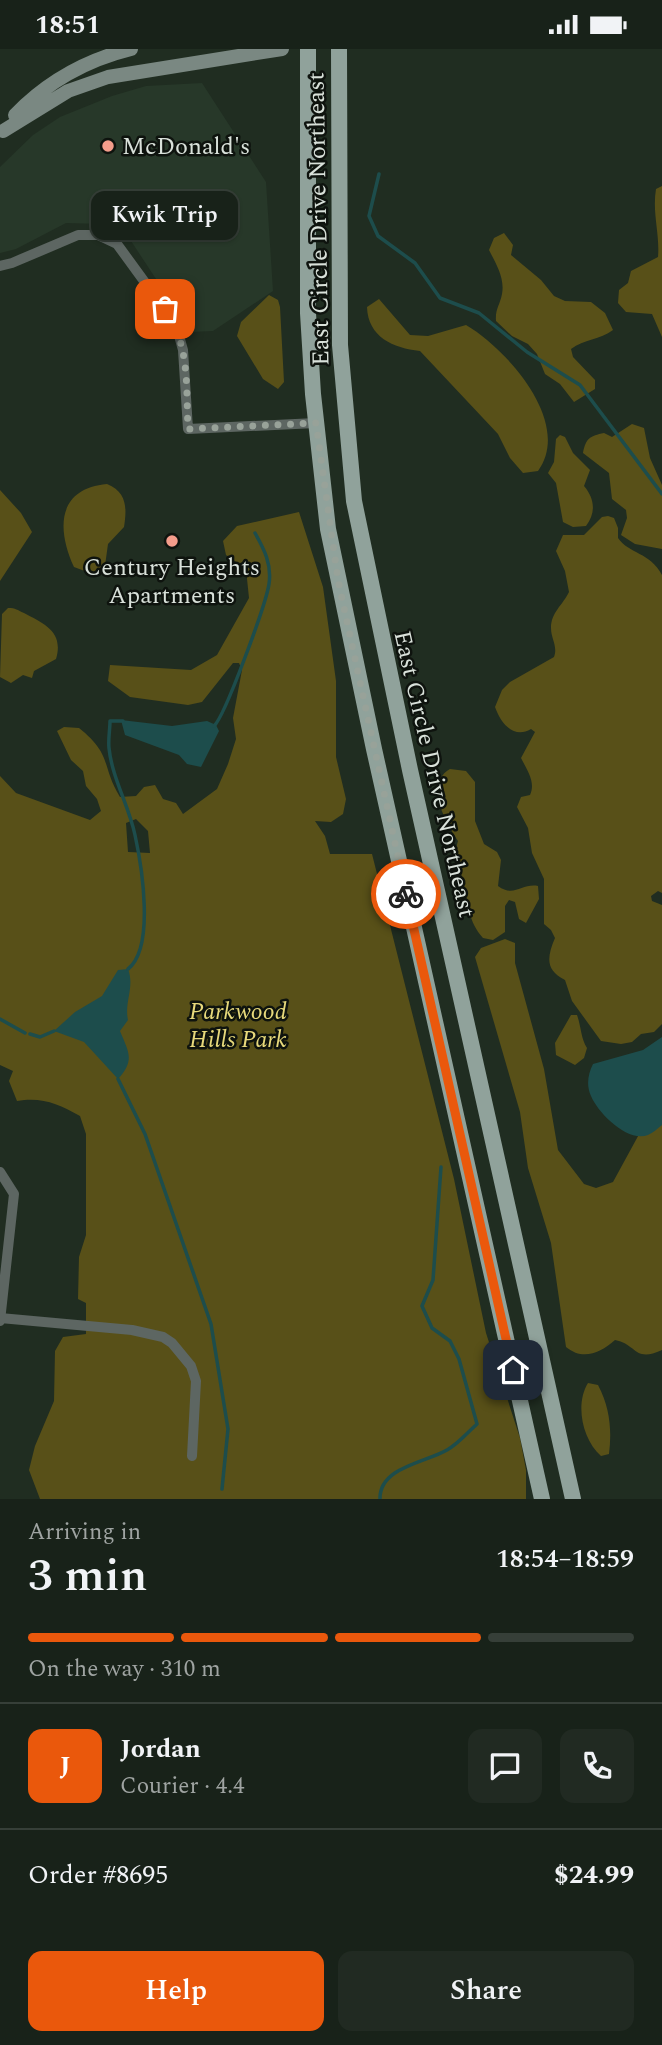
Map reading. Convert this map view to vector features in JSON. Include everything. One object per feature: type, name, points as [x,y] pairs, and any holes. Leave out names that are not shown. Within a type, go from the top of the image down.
[{"type":"main road","points":[[2,133],[16,114],[55,81],[91,62],[131,49]]},
{"type":"main road","points":[[2,133],[48,102],[108,77],[282,49]]},
{"type":"main road","name":"East Circle Drive Northeast","points":[[308,49],[308,274],[316,423],[328,529],[542,1499]]},
{"type":"main road","name":"East Circle Drive Northeast","points":[[339,49],[340,345],[354,501],[404,743],[573,1499]]},
{"type":"street","points":[[0,265],[33,255],[67,237],[88,234],[108,239],[128,256],[176,325],[185,362],[188,429],[316,423]]},
{"type":"street","points":[[0,1172],[14,1194],[0,1319],[132,1330],[163,1336],[191,1366],[197,1381],[192,1456]]},
{"type":"shaded area","points":[[202,83],[266,182],[273,291],[213,331],[191,332],[131,241],[103,224],[66,223],[16,249],[0,253],[0,167],[33,135],[60,117],[112,96],[146,86]]},
{"type":"green space","points":[[662,186],[662,337],[652,314],[626,312],[618,303],[619,290],[628,283],[631,271],[658,257],[655,198],[656,189]]},
{"type":"green space","points":[[504,233],[513,245],[511,255],[541,280],[554,296],[565,301],[591,302],[605,313],[613,330],[571,349],[573,357],[595,380],[595,389],[574,402],[560,384],[545,374],[537,354],[528,344],[512,336],[496,321],[502,282],[489,250],[494,238]]},
{"type":"green space","points":[[269,295],[278,300],[280,307],[284,382],[278,389],[263,379],[237,336],[241,322]]},
{"type":"green space","points":[[379,299],[410,335],[428,336],[466,325],[482,336],[516,369],[541,410],[547,431],[547,452],[538,471],[523,473],[510,458],[498,434],[420,351],[392,344],[377,333],[368,317],[367,307]]},
{"type":"green space","points":[[632,424],[644,428],[650,458],[662,485],[662,549],[635,544],[621,535],[627,518],[626,510],[612,499],[609,473],[583,453],[587,441],[592,437],[604,433],[612,437]]},
{"type":"green space","points":[[560,435],[565,437],[573,453],[590,470],[584,486],[592,501],[593,511],[586,526],[573,527],[563,522],[556,483],[548,473],[554,462],[556,439]]},
{"type":"green space","points":[[107,484],[119,491],[124,501],[124,527],[108,544],[104,573],[90,573],[74,567],[68,553],[65,513],[78,494],[90,487]]},
{"type":"green space","points":[[0,490],[21,513],[32,532],[0,581]]},
{"type":"green space","name":"Parkwood Hills Park","points":[[299,512],[323,587],[336,681],[336,757],[346,799],[343,814],[331,822],[315,821],[325,836],[330,854],[372,854],[454,1179],[486,1333],[520,1438],[526,1470],[526,1499],[40,1499],[29,1470],[35,1446],[54,1401],[55,1351],[63,1337],[86,1334],[86,1303],[78,1299],[79,1257],[86,1235],[86,1134],[80,1116],[65,1108],[43,1101],[17,1101],[9,1081],[13,1071],[0,1065],[0,776],[16,793],[90,820],[101,811],[97,799],[86,786],[83,771],[71,760],[57,731],[64,727],[79,728],[90,737],[102,754],[120,797],[136,796],[144,787],[155,785],[163,799],[176,803],[183,814],[217,789],[236,739],[233,718],[242,670],[239,663],[233,663],[202,702],[188,705],[130,697],[108,681],[110,665],[191,670],[217,655],[249,598],[246,569],[226,555],[223,541],[237,526]],"holes":[[[136,819],[148,831],[150,853],[128,852],[126,823]]]},
{"type":"green space","points":[[602,517],[614,518],[618,538],[652,562],[662,575],[662,893],[658,891],[651,896],[652,901],[662,905],[662,1024],[654,1032],[641,1034],[632,1042],[621,1044],[601,1041],[572,1001],[565,980],[551,967],[549,957],[555,938],[544,924],[544,879],[532,853],[528,828],[517,807],[521,797],[530,795],[532,790],[530,776],[521,758],[535,732],[531,729],[519,732],[509,728],[495,707],[502,690],[510,682],[554,657],[552,622],[569,592],[565,571],[556,551],[563,535],[584,535]]},
{"type":"green space","points":[[8,608],[32,617],[51,630],[55,635],[58,650],[56,659],[34,671],[32,678],[23,675],[11,683],[0,677],[2,614]]},
{"type":"green space","points":[[450,769],[466,771],[475,782],[475,821],[484,844],[497,852],[501,860],[498,886],[509,891],[538,886],[539,899],[526,923],[519,919],[515,902],[509,900],[505,906],[505,932],[493,940],[483,938],[472,919],[456,859],[458,841],[439,803],[438,784]]},
{"type":"green space","points":[[505,939],[515,943],[515,963],[544,1069],[558,1150],[584,1184],[596,1188],[613,1182],[643,1127],[662,1102],[662,1350],[641,1354],[615,1340],[591,1354],[579,1354],[566,1347],[551,1243],[528,1168],[520,1112],[475,957],[481,948]]},
{"type":"green space","points":[[571,1015],[577,1015],[587,1048],[584,1058],[575,1065],[556,1055],[555,1043]]},
{"type":"green space","points":[[588,1383],[598,1385],[609,1419],[609,1454],[601,1456],[589,1440],[582,1421],[582,1401]]},
{"type":"water","points":[[121,720],[172,726],[207,721],[216,725],[219,731],[201,767],[187,764],[179,755],[125,735]]},
{"type":"water","points":[[128,969],[128,1020],[120,1031],[129,1056],[127,1067],[118,1079],[84,1042],[54,1031],[75,1012],[102,996],[118,970]]},
{"type":"water","points":[[662,1037],[662,1125],[648,1135],[632,1135],[615,1125],[595,1103],[588,1088],[590,1072],[593,1064],[643,1050]]},
{"type":"waterway","points":[[379,174],[369,216],[378,236],[415,263],[440,298],[479,313],[527,352],[580,385],[662,494]]},
{"type":"waterway","points":[[214,726],[244,659],[269,584],[268,563],[255,533]]},
{"type":"waterway","points":[[123,721],[110,721],[109,748],[113,770],[135,835],[144,906],[141,944],[136,959],[128,969]]},
{"type":"waterway","points":[[0,1019],[25,1033]]},
{"type":"waterway","points":[[30,1034],[40,1037],[54,1031]]},
{"type":"waterway","points":[[118,1079],[145,1134],[211,1324],[228,1429],[222,1489]]},
{"type":"waterway","points":[[380,1499],[382,1488],[395,1473],[447,1450],[477,1424],[459,1359],[450,1341],[432,1328],[422,1306],[433,1280],[441,1167]]},
{"type":"way so far","points":[[165,309],[173,319],[181,340],[188,429],[316,423],[328,529],[406,894]]},
{"type":"place","name":"McDonald's","points":[[108,146]]},
{"type":"place","name":"Kwik Trip","points":[[165,309]]},
{"type":"place","name":"Century Heights Apartments","points":[[172,541]]},
{"type":"route","points":[[406,894],[513,1370]]}]
